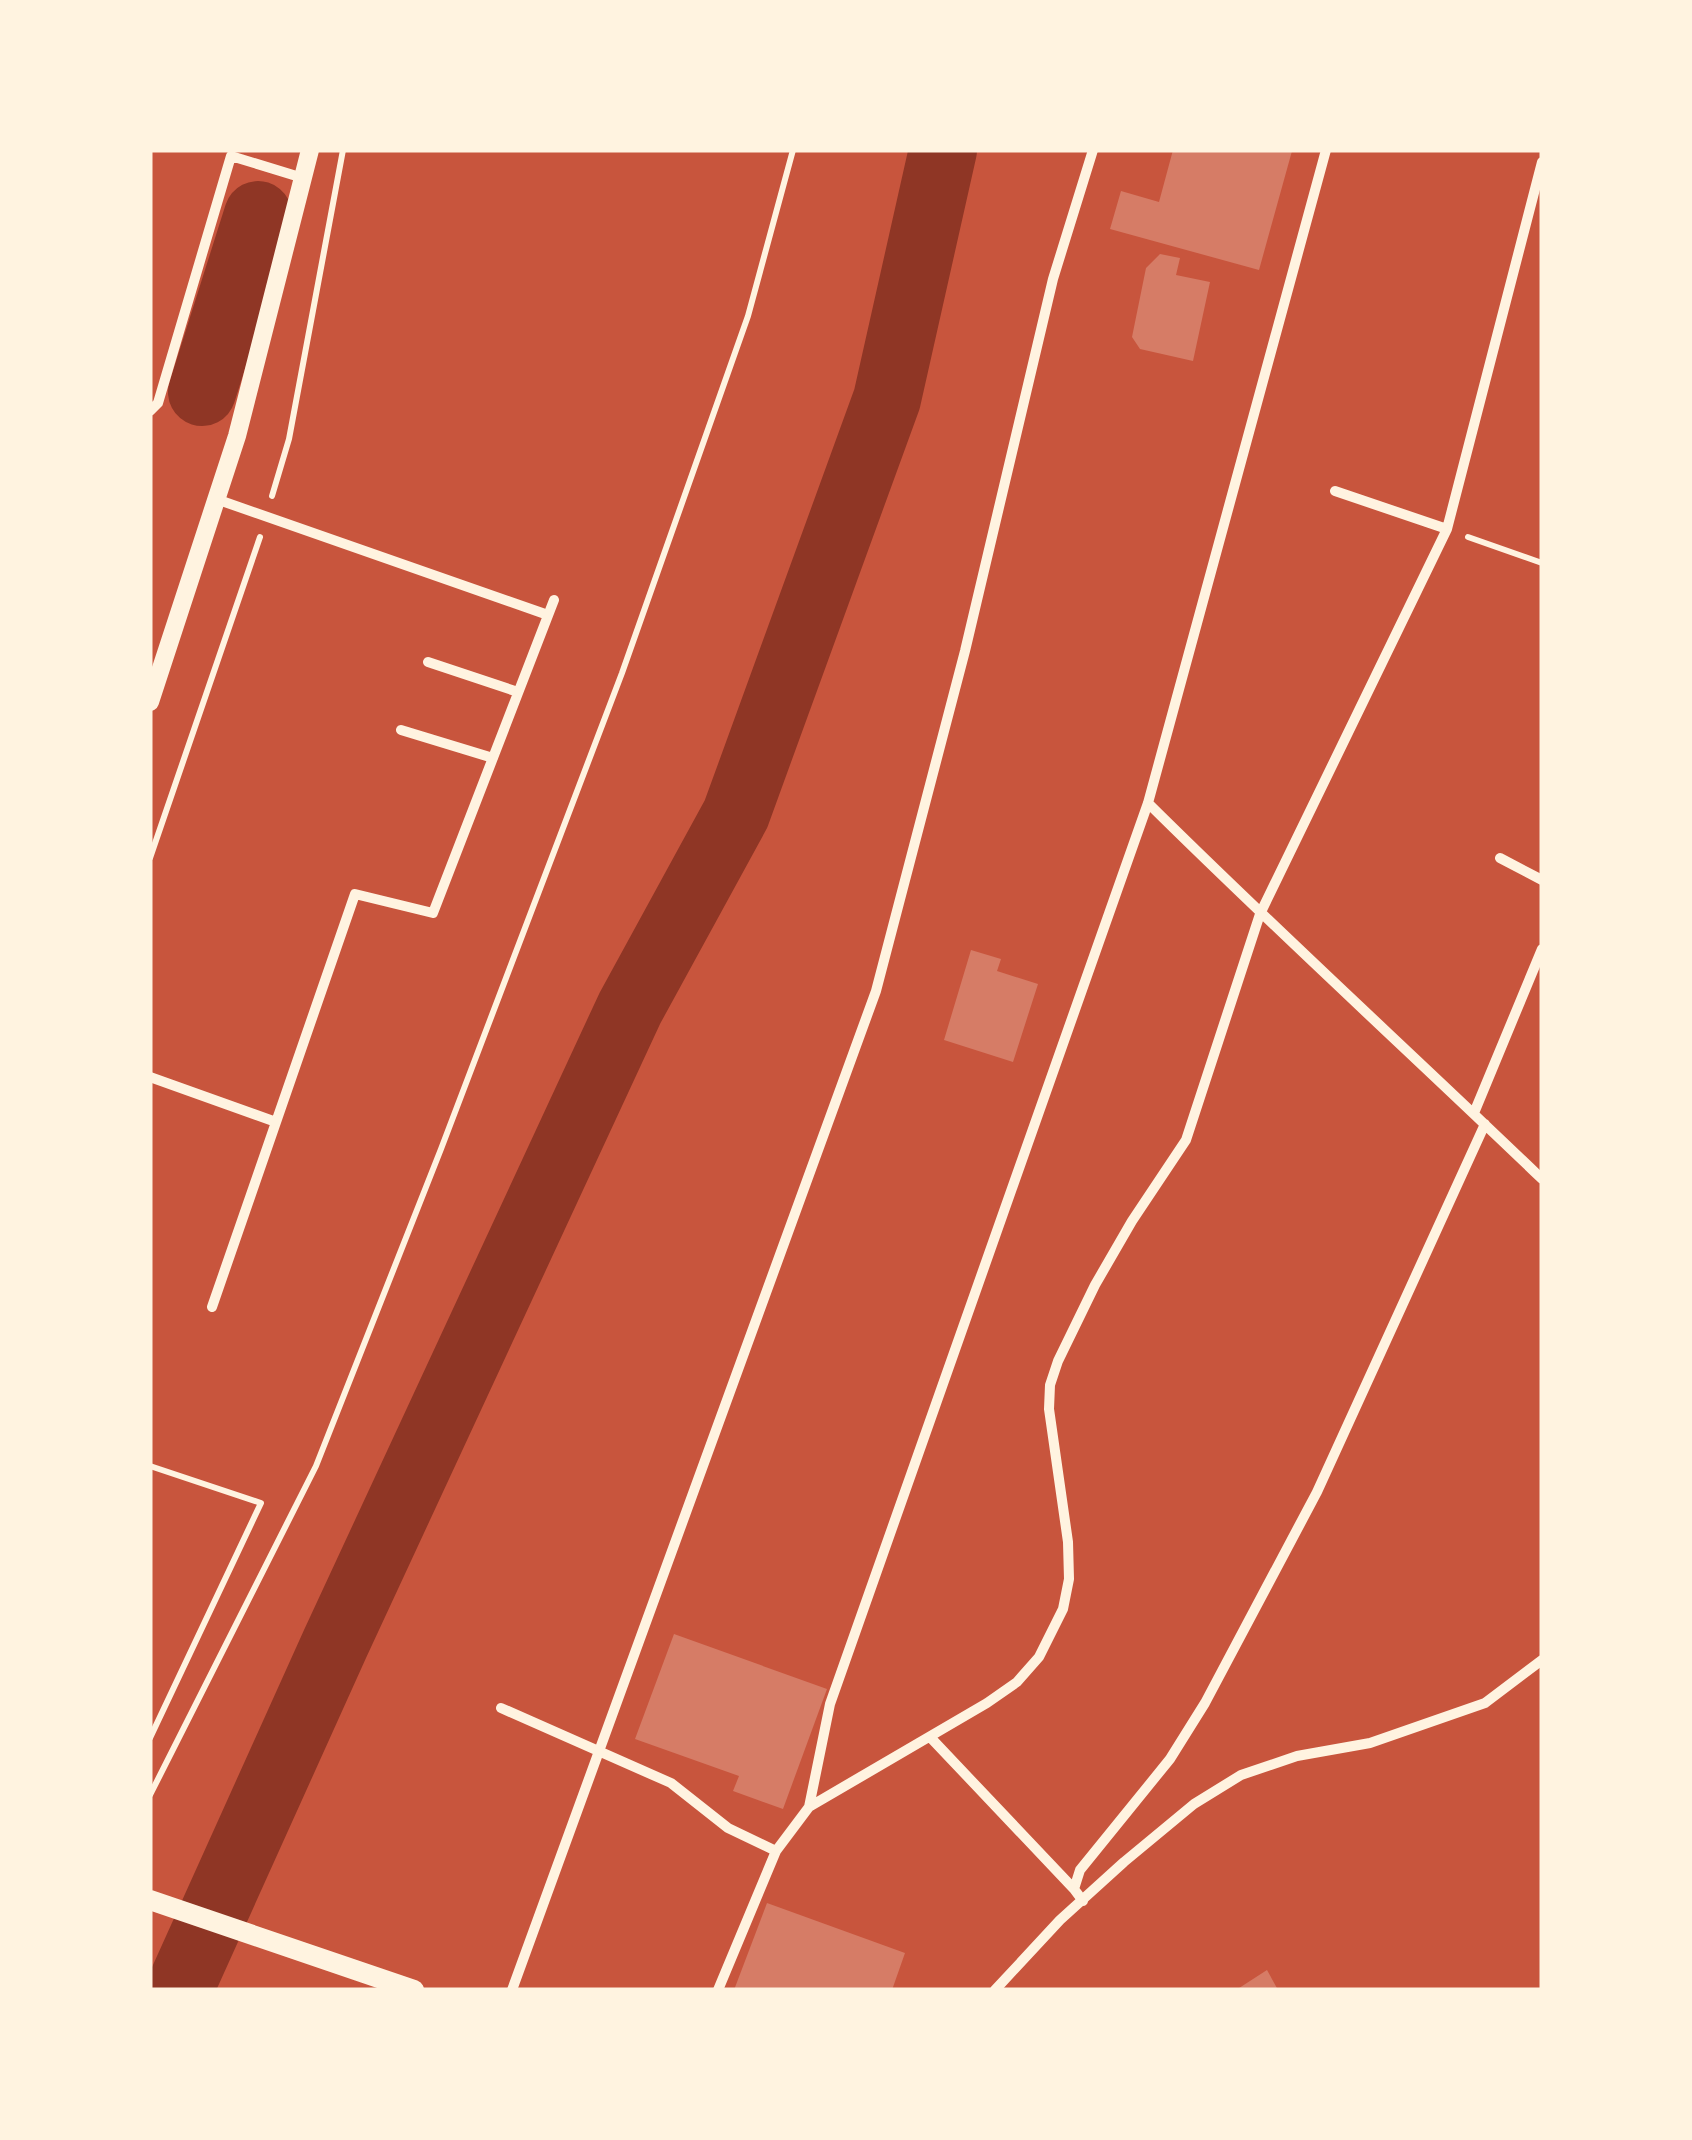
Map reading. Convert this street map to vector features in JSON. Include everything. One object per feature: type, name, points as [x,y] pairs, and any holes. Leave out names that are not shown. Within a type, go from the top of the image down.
[{"type":"main road","points":[[150,1900],[414,1990]]},
{"type":"street","points":[[150,702],[237,436],[310,150]]},
{"type":"street","points":[[512,1990],[876,991],[965,651],[1053,279],[1093,150]]},
{"type":"street","points":[[809,1806],[830,1704],[1148,803],[1326,150]]},
{"type":"street","points":[[150,411],[158,403],[233,153],[303,178]]},
{"type":"street","points":[[718,1990],[776,1851],[809,1806],[987,1704],[1017,1682],[1039,1656],[1063,1609],[1069,1579],[1068,1542],[1049,1409],[1050,1386],[1058,1360],[1132,1220],[1186,1140],[1260,914],[1446,530],[1542,162]]},
{"type":"street","points":[[1336,491],[1446,530]]},
{"type":"street","points":[[216,499],[548,615]]},
{"type":"street","points":[[212,1307],[355,894],[433,913],[554,600]]},
{"type":"street","points":[[428,662],[518,692]]},
{"type":"street","points":[[401,730],[493,758]]},
{"type":"street","points":[[1148,803],[1542,1179]]},
{"type":"street","points":[[1500,858],[1542,880]]},
{"type":"street","points":[[1474,1113],[1542,949]]},
{"type":"street","points":[[150,1077],[276,1122]]},
{"type":"street","points":[[1074,1889],[1080,1870],[1170,1759],[1205,1704],[1316,1492],[1485,1124]]},
{"type":"street","points":[[995,1990],[1083,1900],[1194,1804],[1241,1775],[1297,1756],[1370,1743],[1467,1710],[1485,1703],[1542,1660]]},
{"type":"street","points":[[501,1708],[672,1783],[728,1828],[776,1851]]},
{"type":"street","points":[[930,1737],[1083,1900]]},
{"type":"path","points":[[150,1795],[316,1466],[441,1149],[655,580],[748,316],[793,150]]},
{"type":"path","points":[[1446,530],[1542,563]]},
{"type":"path","points":[[150,1466],[260,1502],[150,1738]]},
{"type":"building","points":[[1173,150],[1292,151],[1259,270],[1110,229],[1121,191],[1159,202]]},
{"type":"building","points":[[1160,254],[1180,258],[1176,275],[1210,282],[1193,361],[1140,349],[1132,337],[1146,268]]},
{"type":"building","points":[[971,950],[1001,959],[997,971],[1038,984],[1013,1062],[944,1040]]},
{"type":"building","points":[[674,1634],[827,1689],[783,1809],[733,1791],[739,1776],[635,1739]]},
{"type":"building","points":[[767,1903],[905,1953],[892,1990],[734,1990]]},
{"type":"building","points":[[1267,1970],[1278,1990],[1236,1990]]},
{"type":"waterway","points":[[179,1990],[630,1008],[736,814],[887,399],[943,150]]},
{"type":"waterway","points":[[202,392],[258,215]]}]
